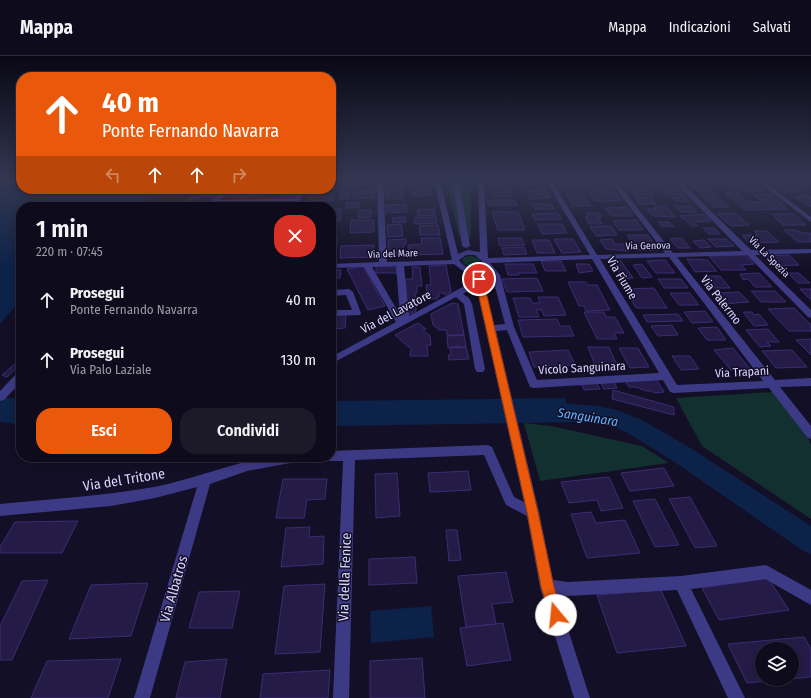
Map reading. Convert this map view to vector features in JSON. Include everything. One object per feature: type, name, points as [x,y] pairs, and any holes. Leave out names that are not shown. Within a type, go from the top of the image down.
[{"type":"street","points":[[381,211],[383,264]]},
{"type":"street","points":[[444,211],[456,261],[458,265],[465,269],[490,328]]},
{"type":"street","points":[[461,211],[466,246]]},
{"type":"street","points":[[482,211],[484,262],[479,279],[519,457],[533,512],[547,587],[582,698]]},
{"type":"street","name":"Via Fiume","points":[[568,211],[674,389]]},
{"type":"street","name":"Via Palermo","points":[[637,211],[811,434]]},
{"type":"street","name":"Via La Spezia","points":[[707,211],[811,315]]},
{"type":"street","points":[[799,211],[811,220]]},
{"type":"street","points":[[452,246],[483,246]]},
{"type":"street","name":"Via Genova","points":[[484,262],[595,256],[748,253],[811,250]]},
{"type":"street","name":"Via del Mare","points":[[336,266],[456,261],[460,255],[468,253],[478,254],[484,262]]},
{"type":"street","points":[[465,269],[484,262]]},
{"type":"street","points":[[484,262],[496,275],[510,326],[490,328]]},
{"type":"street","points":[[367,264],[403,321]]},
{"type":"street","points":[[400,264],[403,321]]},
{"type":"street","name":"Via del Lavatore","points":[[336,358],[403,321],[473,285]]},
{"type":"street","points":[[336,293],[349,292],[357,312],[336,313]]},
{"type":"street","points":[[457,294],[466,300],[468,304],[480,369]]},
{"type":"street","name":"Vicolo Sanguinara","points":[[510,326],[534,384],[666,376]]},
{"type":"street","points":[[0,397],[16,381]]},
{"type":"street","name":"Via Trapani","points":[[674,389],[811,382]]},
{"type":"street","points":[[336,456],[488,450],[510,500],[533,512]]},
{"type":"street","name":"Via della Fenice","points":[[341,698],[349,455]]},
{"type":"street","name":"Via del Tritone","points":[[0,510],[111,500],[155,492],[205,480],[247,466],[269,462]]},
{"type":"street","name":"Via Albatros","points":[[142,698],[205,480]]},
{"type":"street","points":[[547,587],[568,589],[681,583],[766,572],[811,598]]},
{"type":"street","points":[[681,583],[737,698]]},
{"type":"green space","points":[[453,211],[471,211],[471,236],[468,239],[463,239],[459,236]]},
{"type":"green space","points":[[472,256],[480,259],[480,264],[472,267],[464,264],[462,261],[464,257]]},
{"type":"green space","points":[[773,392],[808,436],[811,446],[811,519],[702,446],[676,398]]},
{"type":"green space","points":[[524,423],[551,426],[642,446],[669,463],[540,481]]},
{"type":"water","points":[[0,211],[16,211],[16,306],[0,324]]},
{"type":"water","points":[[0,397],[16,399],[16,424],[0,422]]},
{"type":"water","points":[[565,398],[568,407],[585,422],[336,426],[336,401]]},
{"type":"water","points":[[431,606],[434,637],[371,643],[370,611]]},
{"type":"building","points":[[336,211],[341,211],[340,221],[336,221]]},
{"type":"building","points":[[359,211],[371,211],[371,217],[358,218]]},
{"type":"building","points":[[386,211],[407,212],[386,213]]},
{"type":"building","points":[[417,211],[434,211],[435,215],[418,216]]},
{"type":"building","points":[[607,211],[630,211],[633,216],[611,216]]},
{"type":"building","points":[[649,211],[670,211],[675,217],[653,216]]},
{"type":"building","points":[[680,211],[697,212],[681,212]]},
{"type":"building","points":[[492,212],[518,212],[525,230],[498,230]]},
{"type":"building","points":[[558,213],[561,219],[535,220],[532,214]]},
{"type":"building","points":[[586,213],[599,213],[602,216],[598,217],[602,224],[589,224],[585,217],[588,217]]},
{"type":"building","points":[[735,213],[749,225],[731,226],[717,214]]},
{"type":"building","points":[[704,214],[711,221],[694,222],[697,226],[692,226],[680,216]]},
{"type":"building","points":[[772,214],[794,214],[806,225],[783,225]]},
{"type":"building","points":[[405,217],[406,222],[393,223],[392,218]]},
{"type":"building","points":[[436,217],[437,223],[415,224],[414,218]]},
{"type":"building","points":[[351,220],[374,220],[374,232],[350,233]]},
{"type":"building","points":[[636,220],[643,230],[619,230],[613,221]]},
{"type":"building","points":[[658,222],[669,222],[674,227],[661,226]]},
{"type":"building","points":[[401,224],[403,236],[388,237],[387,225]]},
{"type":"building","points":[[538,224],[562,224],[567,233],[542,234]]},
{"type":"building","points":[[438,225],[440,235],[420,235],[419,226]]},
{"type":"building","points":[[611,226],[617,235],[596,236],[590,227]]},
{"type":"building","points":[[703,228],[714,228],[720,234],[709,234]]},
{"type":"building","points":[[784,230],[797,230],[801,233],[811,233],[811,242],[798,242]]},
{"type":"building","points":[[754,231],[767,231],[779,242],[749,243],[742,235],[758,235]]},
{"type":"building","points":[[627,235],[648,235],[658,250],[637,250]]},
{"type":"building","points":[[421,238],[440,238],[443,254],[409,255],[408,245],[422,244]]},
{"type":"building","points":[[498,238],[521,238],[525,245],[500,246]]},
{"type":"building","points":[[682,238],[690,248],[678,248],[670,239]]},
{"type":"building","points":[[406,239],[406,244],[403,245],[404,255],[389,255],[388,240]]},
{"type":"building","points":[[554,239],[573,239],[581,252],[562,253]]},
{"type":"building","points":[[612,239],[615,244],[625,244],[629,251],[606,249],[600,240]]},
{"type":"building","points":[[708,239],[726,239],[734,246],[716,247]]},
{"type":"building","points":[[532,240],[549,240],[555,253],[537,253]]},
{"type":"building","points":[[704,240],[711,247],[700,248],[693,241]]},
{"type":"building","points":[[374,245],[374,257],[340,258],[341,246]]},
{"type":"building","points":[[524,247],[527,254],[504,255],[502,248]]},
{"type":"building","points":[[745,255],[754,264],[741,265],[746,270],[721,270],[709,256]]},
{"type":"building","points":[[789,255],[799,265],[775,266],[765,256]]},
{"type":"building","points":[[687,259],[707,260],[717,271],[695,272]]},
{"type":"building","points":[[665,260],[675,273],[656,273],[647,261]]},
{"type":"building","points":[[541,261],[561,261],[566,271],[545,271]]},
{"type":"building","points":[[621,261],[633,278],[623,279],[612,262]]},
{"type":"building","points":[[505,264],[533,264],[537,273],[518,273],[519,275],[508,275]]},
{"type":"building","points":[[576,264],[589,264],[593,271],[579,273]]},
{"type":"building","points":[[642,264],[652,277],[642,278],[633,265]]},
{"type":"building","points":[[446,265],[451,292],[445,295],[444,293],[439,293],[439,297],[437,297],[437,299],[428,299],[426,285],[431,285],[429,266]]},
{"type":"building","points":[[363,266],[385,306],[368,310],[347,269]]},
{"type":"building","points":[[376,266],[397,266],[397,273],[376,273]]},
{"type":"building","points":[[412,267],[420,267],[422,286],[417,286],[417,293],[415,293],[416,311],[408,315],[405,279],[413,279]]},
{"type":"building","points":[[336,270],[341,270],[340,278],[336,278]]},
{"type":"building","points":[[759,273],[772,287],[755,287],[748,279],[743,280],[740,274]]},
{"type":"building","points":[[788,273],[799,273],[810,283],[798,283]]},
{"type":"building","points":[[705,276],[720,276],[730,288],[713,288]]},
{"type":"building","points":[[537,278],[543,291],[507,292],[502,279]]},
{"type":"building","points":[[658,279],[681,279],[688,288],[664,288]]},
{"type":"building","points":[[568,282],[586,282],[588,285],[597,285],[610,310],[586,311],[584,306],[579,306]]},
{"type":"building","points":[[654,288],[667,308],[636,308],[625,289]]},
{"type":"building","points":[[800,289],[811,289],[811,300]]},
{"type":"building","points":[[751,291],[775,291],[786,302],[761,302]]},
{"type":"building","points":[[739,292],[749,302],[723,304],[714,293]]},
{"type":"building","points":[[670,293],[690,293],[699,305],[679,305]]},
{"type":"building","points":[[538,297],[558,297],[566,315],[544,316],[542,310],[536,310],[539,317],[519,317],[513,298],[530,298],[532,303],[540,303]]},
{"type":"building","points":[[452,303],[458,304],[464,335],[447,335],[446,330],[439,330],[433,325],[431,314]]},
{"type":"building","points":[[794,308],[811,325],[811,331],[789,331],[768,309]]},
{"type":"building","points":[[705,311],[713,322],[692,323],[684,312]]},
{"type":"building","points":[[584,312],[604,312],[606,317],[615,317],[624,333],[614,333],[617,339],[597,339]]},
{"type":"building","points":[[743,312],[752,312],[754,315],[759,314],[768,325],[754,326]]},
{"type":"building","points":[[346,314],[345,328],[336,329],[336,315]]},
{"type":"building","points":[[678,314],[683,321],[647,322],[643,315]]},
{"type":"building","points":[[557,319],[560,326],[570,326],[574,336],[523,337],[518,320]]},
{"type":"building","points":[[418,323],[426,329],[423,330],[430,336],[431,345],[427,345],[428,356],[410,356],[411,349],[395,335]]},
{"type":"building","points":[[672,325],[678,335],[658,336],[651,326]]},
{"type":"building","points":[[717,327],[726,340],[707,340],[698,328]]},
{"type":"building","points":[[768,329],[779,342],[767,342],[771,346],[760,347],[746,330]]},
{"type":"building","points":[[464,335],[466,347],[459,348],[459,346],[448,348],[447,336]]},
{"type":"building","points":[[811,339],[811,355],[796,340]]},
{"type":"building","points":[[466,347],[469,359],[449,360],[448,355],[451,355],[450,348]]},
{"type":"building","points":[[588,347],[609,347],[618,368],[596,368]]},
{"type":"building","points":[[619,348],[638,348],[649,367],[630,368]]},
{"type":"building","points":[[733,348],[750,369],[731,370],[714,350]]},
{"type":"building","points":[[568,350],[575,365],[534,367],[529,352]]},
{"type":"building","points":[[792,350],[807,367],[776,368],[762,351]]},
{"type":"building","points":[[672,356],[690,356],[699,369],[681,370]]},
{"type":"building","points":[[16,363],[16,369],[7,377],[2,375]]},
{"type":"building","points":[[656,379],[664,392],[654,393],[652,391],[646,391],[636,387],[629,387],[625,381]]},
{"type":"building","points":[[613,380],[617,388],[604,389],[600,381]]},
{"type":"building","points":[[596,382],[600,389],[584,390],[581,383]]},
{"type":"building","points":[[613,390],[674,407],[674,415],[612,399]]},
{"type":"building","points":[[664,468],[674,486],[630,491],[621,473]]},
{"type":"building","points":[[468,471],[471,490],[430,492],[428,473]]},
{"type":"building","points":[[397,473],[400,516],[376,518],[375,474]]},
{"type":"building","points":[[609,477],[623,508],[601,511],[597,500],[569,503],[561,482]]},
{"type":"building","points":[[283,479],[327,479],[325,499],[307,500],[304,518],[276,518]]},
{"type":"building","points":[[690,497],[717,546],[695,548],[669,499]]},
{"type":"building","points":[[655,499],[679,545],[655,547],[633,501]]},
{"type":"building","points":[[591,512],[596,523],[625,520],[640,553],[587,558],[571,514]]},
{"type":"building","points":[[78,521],[62,553],[0,553],[0,547],[15,522]]},
{"type":"building","points":[[310,527],[309,537],[324,536],[323,564],[281,567],[286,528]]},
{"type":"building","points":[[446,530],[457,530],[461,560],[449,561]]},
{"type":"building","points":[[415,557],[417,583],[369,585],[369,559]]},
{"type":"building","points":[[506,572],[513,602],[492,604],[496,624],[466,627],[458,576]]},
{"type":"building","points":[[768,578],[789,610],[719,620],[702,588]]},
{"type":"building","points":[[48,580],[12,660],[0,660],[0,626],[22,581]]},
{"type":"building","points":[[148,583],[131,636],[69,639],[91,585]]},
{"type":"building","points":[[325,584],[320,652],[275,654],[284,586]]},
{"type":"building","points":[[661,590],[686,646],[617,653],[597,595]]},
{"type":"building","points":[[240,591],[232,628],[189,628],[199,592]]},
{"type":"building","points":[[503,623],[511,660],[467,666],[460,628]]},
{"type":"building","points":[[804,637],[811,649],[811,677],[799,678],[799,642],[755,642],[755,682],[747,683],[728,644]]},
{"type":"building","points":[[422,658],[425,698],[370,698],[370,661]]},
{"type":"building","points":[[121,659],[108,698],[31,698],[47,661]]},
{"type":"building","points":[[227,659],[220,698],[176,698],[185,662]]},
{"type":"building","points":[[330,670],[328,698],[260,698],[263,674]]},
{"type":"waterway","name":"Sanguinara","points":[[547,410],[598,415],[617,419],[634,426],[684,456],[811,541]]},
{"type":"route","points":[[479,279],[519,457],[533,512],[547,587],[556,615]]}]
